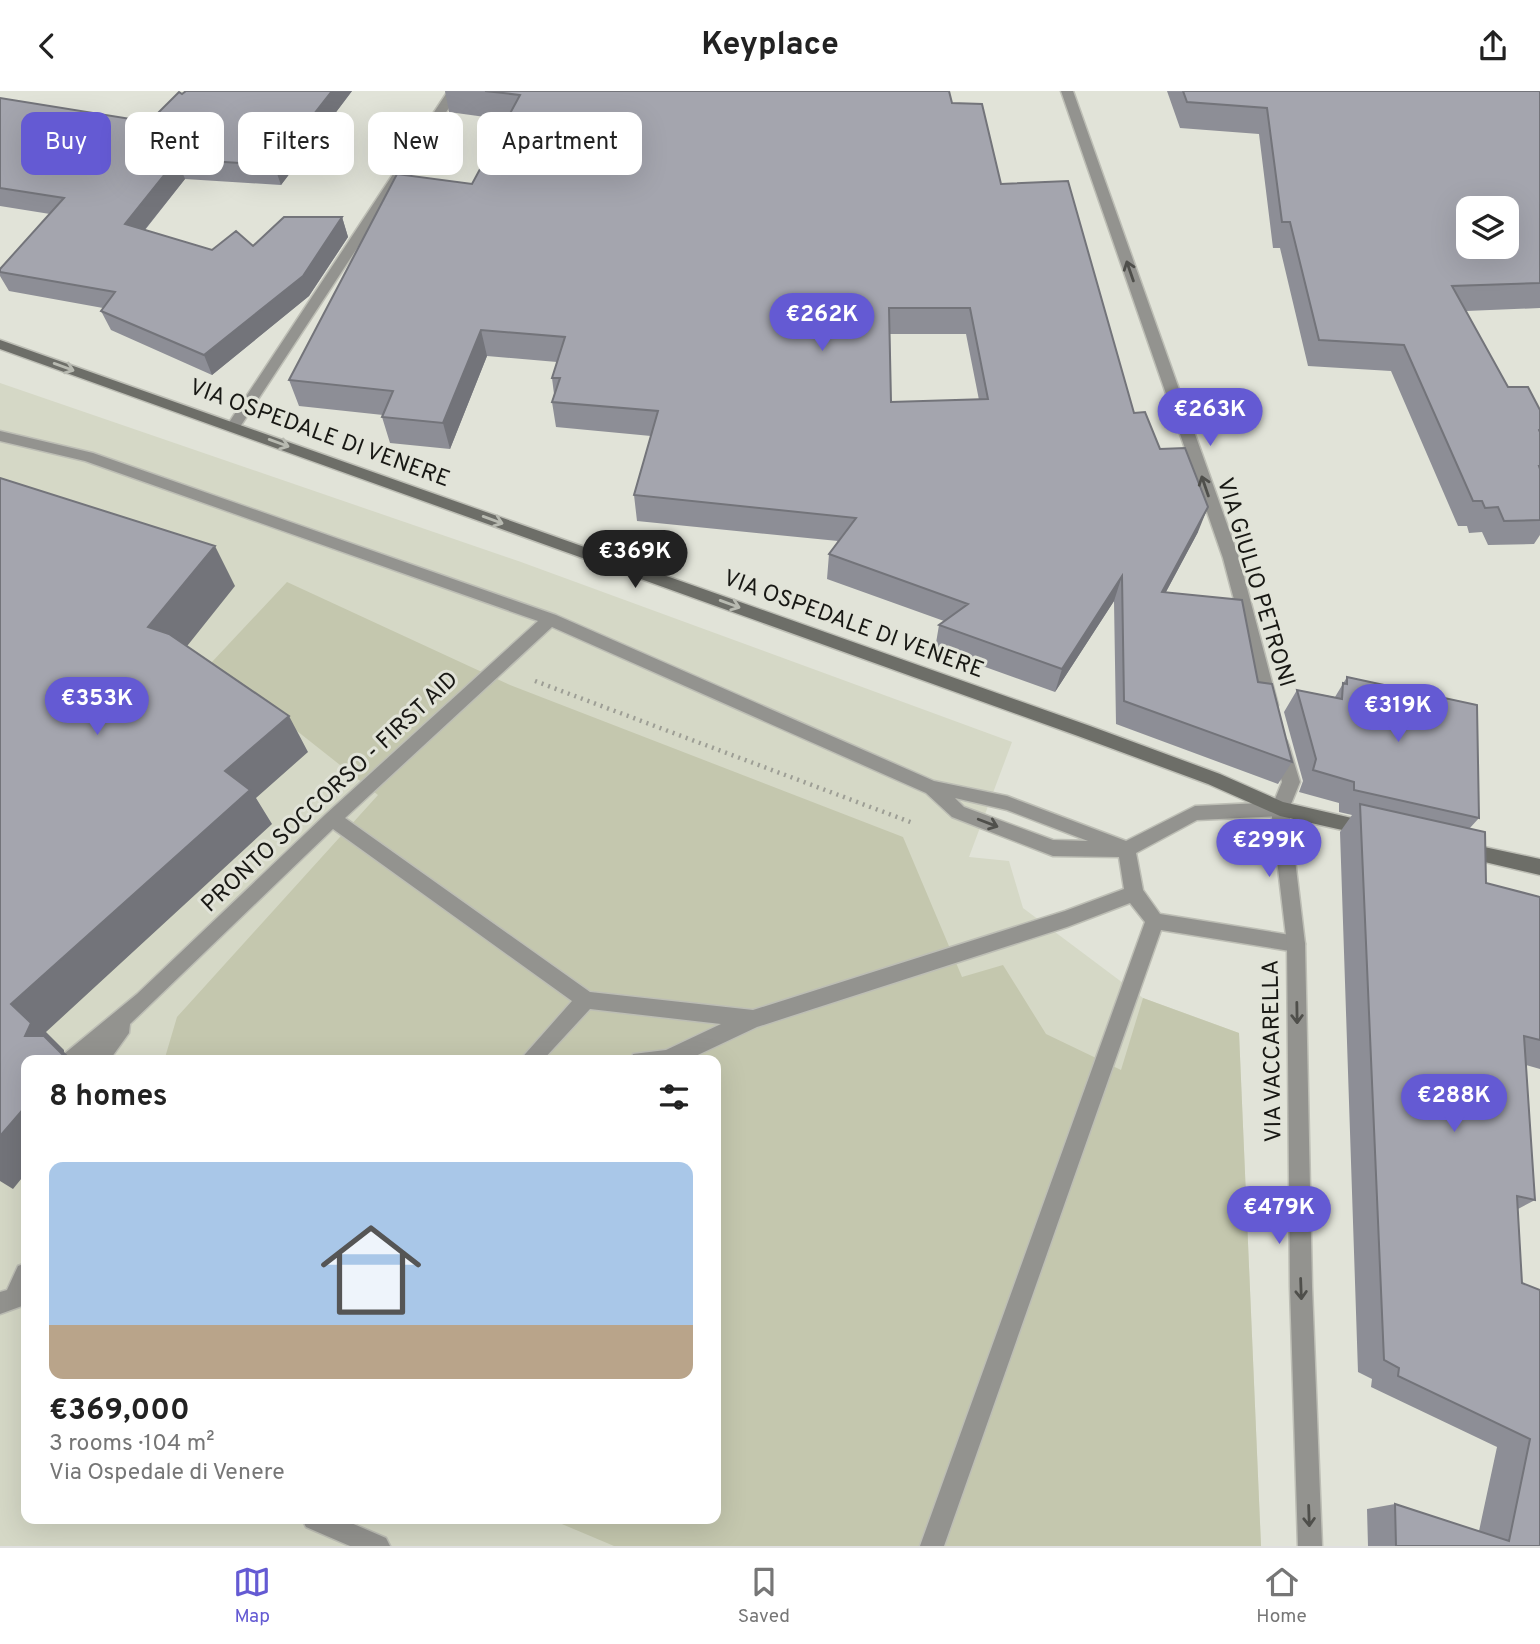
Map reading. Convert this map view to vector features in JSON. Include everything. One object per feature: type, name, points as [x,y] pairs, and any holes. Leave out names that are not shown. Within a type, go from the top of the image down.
[{"type":"street","points":[[233,427],[454,91]]},
{"type":"street","name":"VIA GIULIO PETRONI","points":[[1067,91],[1231,558],[1291,782],[1280,809]]},
{"type":"street","name":"VIA OSPEDALE DI VENERE","points":[[0,344],[1084,731],[1214,779],[1280,809],[1384,832]]},
{"type":"street","points":[[0,436],[89,457],[550,619],[932,787],[971,791],[1127,849]]},
{"type":"street","name":"PRONTO SOCCORSO - FIRST AID","points":[[144,1000],[332,819],[550,619]]},
{"type":"street","points":[[932,787],[958,812],[1053,848],[1127,849],[1195,813],[1280,809]]},
{"type":"street","name":"VIA VACCARELLA","points":[[1280,809],[1296,944],[1301,1287],[1310,1546]]},
{"type":"street","points":[[332,819],[586,1000],[752,1019]]},
{"type":"street","points":[[1449,847],[1540,867]]},
{"type":"street","points":[[1127,849],[1134,893],[1155,921],[1296,944]]},
{"type":"street","points":[[676,1055],[752,1019],[1067,919],[1134,893]]},
{"type":"street","points":[[932,1546],[1155,921]]},
{"type":"street","points":[[78,1055],[144,1000]]},
{"type":"street","points":[[102,1055],[144,1000]]},
{"type":"street","points":[[535,1055],[586,1000]]},
{"type":"street","points":[[14,1304],[21,1286]]},
{"type":"street","points":[[326,1524],[378,1546]]},
{"type":"path","points":[[499,667],[920,826]]},
{"type":"shaded area","points":[[0,383],[521,562],[1012,742],[969,857],[1009,861],[1023,908],[1143,998],[1239,1033],[1261,1546],[0,1546]]},
{"type":"shaded area","points":[[287,582],[510,685],[903,837],[962,977],[1003,965],[1046,1034],[1121,1070],[1143,998],[1239,1033],[1261,1546],[614,1546],[562,1524],[721,1524],[721,1055],[166,1055],[177,1017],[378,795],[211,663]]},
{"type":"building","points":[[186,91],[332,91],[316,112],[238,112],[238,163],[224,162],[224,112],[159,112],[179,92],[182,94]]},
{"type":"building","points":[[485,91],[949,91],[952,103],[982,104],[1001,184],[1068,181],[1134,413],[1145,412],[1160,449],[1185,448],[1208,507],[1162,592],[1242,600],[1258,682],[1272,684],[1292,762],[1124,701],[1122,576],[1062,669],[939,625],[968,604],[829,554],[856,518],[634,495],[658,411],[552,402],[560,378],[552,378],[565,337],[481,330],[443,423],[382,417],[393,391],[289,380],[396,175],[472,184],[477,175],[642,175],[642,112],[511,112],[520,95]],"holes":[[[889,308],[970,308],[988,399],[891,402]]]},
{"type":"building","points":[[1183,91],[1540,91],[1540,283],[1452,286],[1508,387],[1528,387],[1540,410],[1540,520],[1504,521],[1498,507],[1485,508],[1482,501],[1473,501],[1404,345],[1319,340],[1290,222],[1282,222],[1267,108],[1187,102]]},
{"type":"building","points":[[0,98],[87,112],[21,112],[21,175],[111,175],[111,116],[125,118],[125,175],[164,175],[125,224],[212,250],[236,231],[253,246],[284,217],[342,217],[303,276],[204,355],[101,311],[115,292],[0,272],[64,198],[0,188]]},
{"type":"building","points":[[0,478],[215,546],[148,627],[169,634],[289,716],[225,771],[250,790],[11,1004],[31,1023],[25,1036],[44,1036],[63,1055],[21,1055],[21,1112],[0,1136]]},
{"type":"building","points":[[1347,677],[1477,705],[1479,818],[1354,790],[1354,782],[1313,770],[1316,759],[1297,690],[1342,699],[1343,683],[1347,684]]},
{"type":"building","points":[[1360,804],[1485,832],[1486,883],[1540,897],[1540,1040],[1524,1036],[1535,1200],[1517,1196],[1522,1283],[1540,1290],[1540,1546],[1396,1546],[1395,1504],[1509,1541],[1530,1439],[1398,1376],[1399,1368],[1384,1360]]}]
